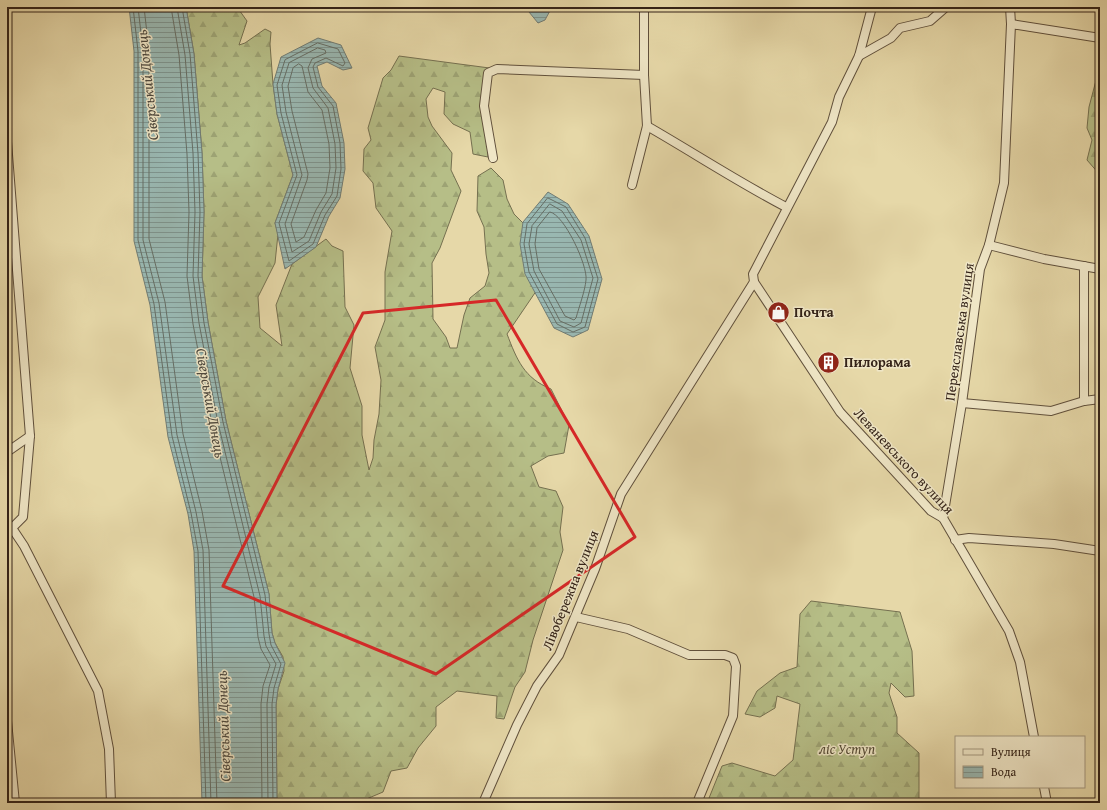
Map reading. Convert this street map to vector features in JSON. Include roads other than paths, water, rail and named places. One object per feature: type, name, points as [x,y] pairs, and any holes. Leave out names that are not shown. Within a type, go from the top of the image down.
[{"type":"street","points":[[632,185],[647,126],[644,75],[644,7]]},
{"type":"street","name":"Лівобережна вулиця","points":[[483,803],[517,725],[537,686],[560,655],[595,569],[621,494],[754,282],[753,274],[786,207],[832,122],[839,98],[859,56],[872,7]]},
{"type":"street","points":[[859,56],[892,38],[900,28],[930,21],[946,7]]},
{"type":"street","name":"Переяславська вулиця","points":[[943,518],[962,403],[980,269],[989,245],[1004,183],[1011,24],[1010,7]]},
{"type":"street","points":[[1011,24],[1100,38]]},
{"type":"street","points":[[493,158],[484,106],[488,73],[497,69],[644,75]]},
{"type":"street","points":[[647,126],[726,173],[740,183],[786,207]]},
{"type":"street","points":[[7,142],[30,436],[22,517],[10,529],[24,546],[98,691],[109,749],[111,803]]},
{"type":"street","points":[[989,245],[1100,269]]},
{"type":"street","points":[[1084,266],[1084,401]]},
{"type":"street","name":"Леваневського вулиця","points":[[754,282],[840,412],[931,511],[943,518],[1009,631],[1020,662],[1034,736]]},
{"type":"street","points":[[962,403],[1051,411],[1084,401],[1100,399]]},
{"type":"street","points":[[7,452],[30,436]]},
{"type":"street","points":[[955,540],[969,538],[1054,544],[1100,551]]},
{"type":"street","points":[[576,617],[628,629],[689,655],[725,655],[734,658],[736,666],[733,716],[697,803]]},
{"type":"street","points":[[7,721],[15,803]]},
{"type":"street","points":[[1044,788],[1047,803]]},
{"type":"water","name":"Сіверський Донець","points":[[129,7],[186,7],[194,54],[202,153],[204,212],[202,276],[208,322],[226,421],[269,594],[272,633],[275,643],[285,663],[278,689],[276,705],[277,803],[202,803],[194,551],[188,514],[168,437],[150,305],[134,241],[134,51]]},
{"type":"water","points":[[530,7],[552,7],[545,20],[538,23],[529,12]]},
{"type":"water","points":[[318,38],[341,45],[352,68],[343,70],[327,62],[317,66],[322,86],[336,103],[344,143],[345,169],[340,198],[329,216],[316,247],[285,269],[275,223],[293,175],[277,114],[273,84],[281,57]]},
{"type":"water","points":[[548,192],[568,204],[589,236],[602,279],[588,330],[573,337],[554,328],[525,274],[520,244],[523,222]]},
{"type":"place","name":"Почта","points":[[779,312]]},
{"type":"place","name":"Пилорама","points":[[828,362]]},
{"type":"park label","name":"ліс Уступ","points":[[847,749]]}]
